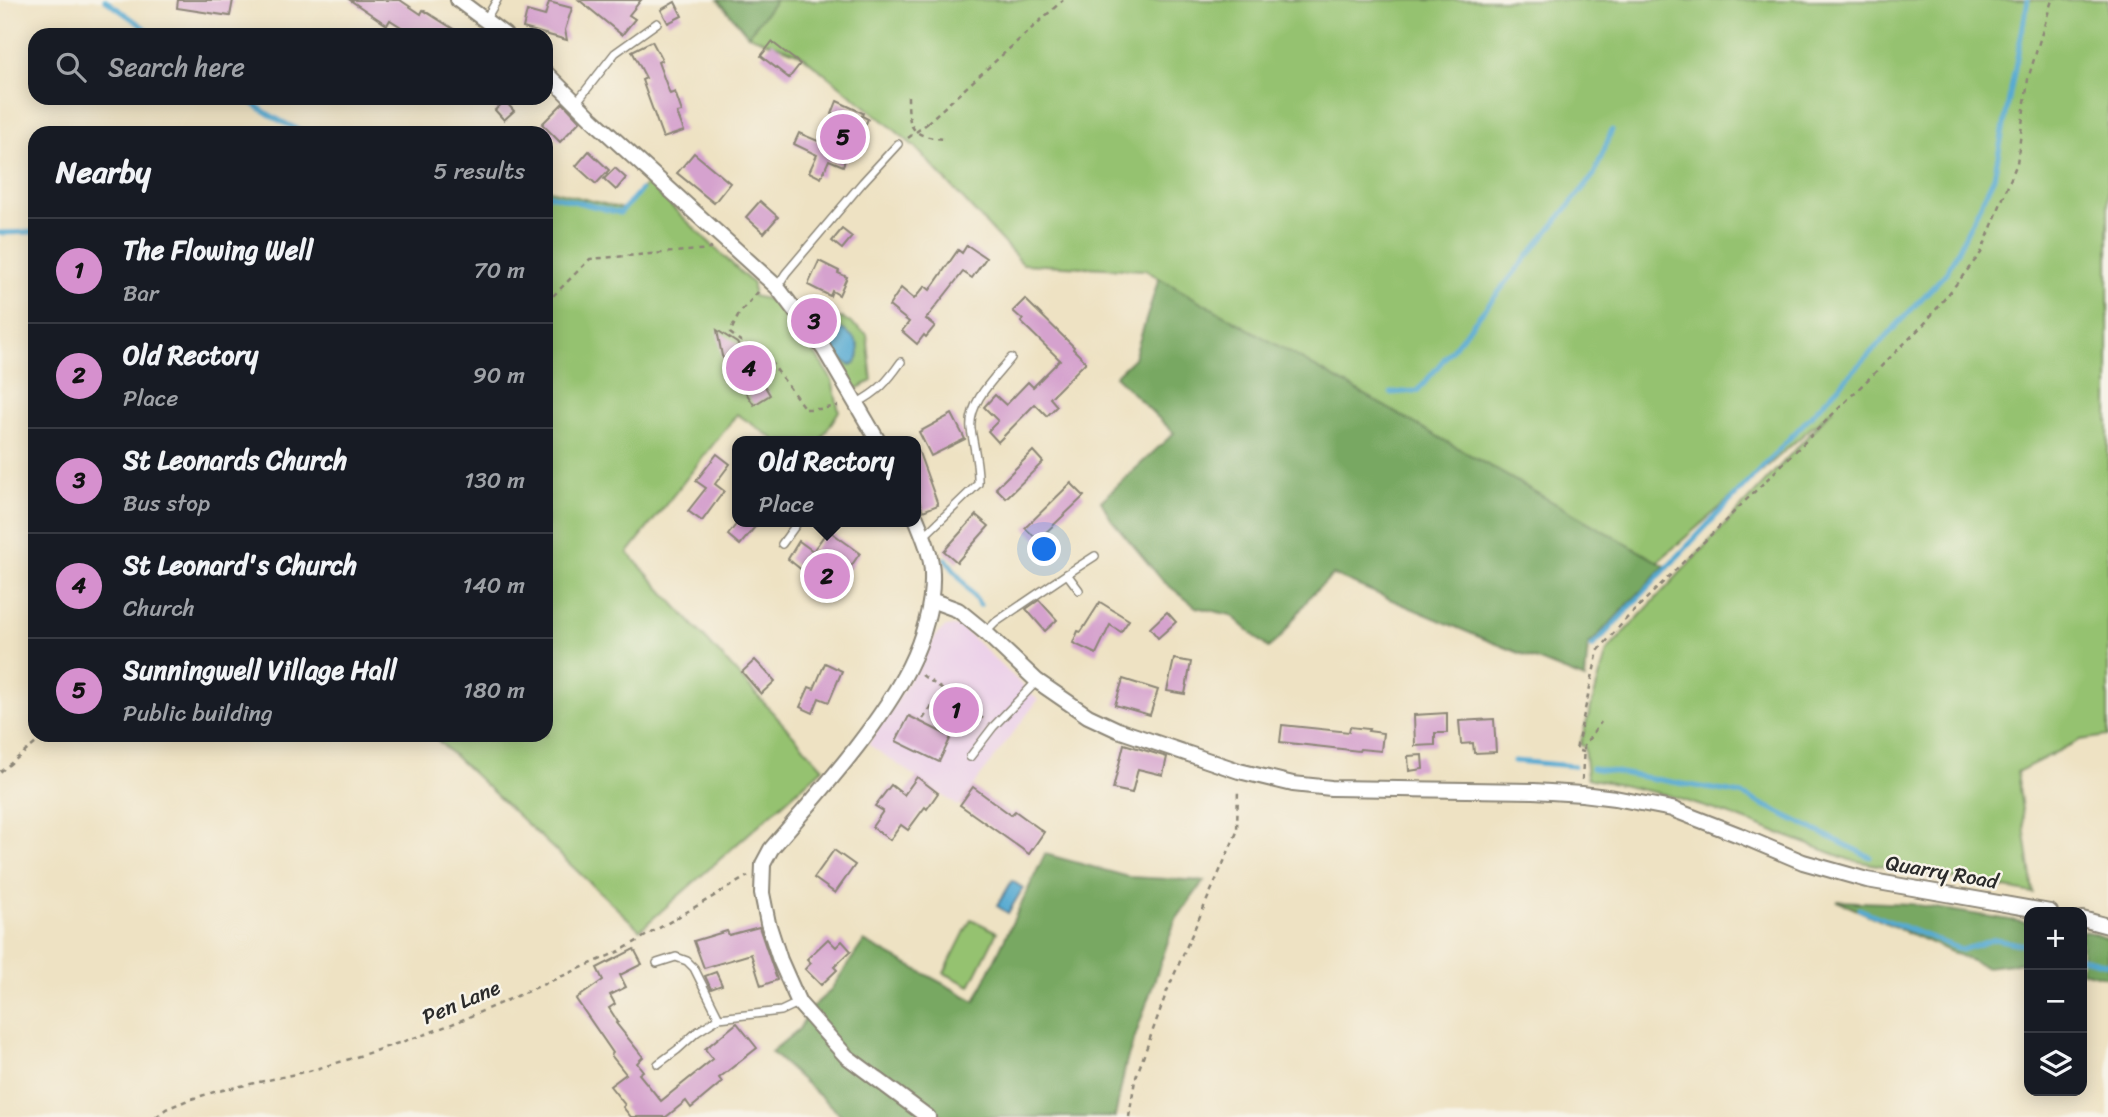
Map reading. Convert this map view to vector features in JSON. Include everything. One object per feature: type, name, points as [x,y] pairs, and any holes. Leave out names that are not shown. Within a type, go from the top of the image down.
[{"type":"street","points":[[457,0],[497,28]]},
{"type":"street","points":[[553,81],[773,282],[813,333],[855,400],[873,436]]},
{"type":"street","points":[[919,527],[933,571],[931,600],[909,666],[859,743],[771,849],[761,871],[768,923],[780,960],[799,1003],[846,1056],[928,1117]]},
{"type":"street","name":"Quarry Road","points":[[931,600],[958,610],[1037,681],[1088,716],[1118,730],[1239,771],[1293,784],[1331,788],[1534,791],[1615,798],[1672,809],[1803,862],[1867,880],[2024,907]]},
{"type":"street","points":[[2087,920],[2108,925]]},
{"type":"lane","points":[[486,19],[497,0]]},
{"type":"lane","points":[[576,103],[615,53],[657,23]]},
{"type":"lane","points":[[773,282],[786,273],[863,182],[902,142]]},
{"type":"lane","points":[[923,537],[978,484],[979,471],[971,426],[972,416],[976,403],[1011,358]]},
{"type":"lane","points":[[855,400],[876,393],[901,362]]},
{"type":"lane","points":[[978,484],[987,488]]},
{"type":"lane","points":[[782,544],[794,527]]},
{"type":"lane","points":[[985,632],[1094,556]]},
{"type":"lane","points":[[1067,574],[1079,590]]},
{"type":"lane","points":[[970,757],[993,726],[1037,681]]},
{"type":"lane","points":[[657,963],[676,957],[687,961],[694,968],[719,1018]]},
{"type":"lane","points":[[658,1064],[719,1018],[781,1011],[799,1003]]},
{"type":"path","points":[[902,142],[927,123],[1063,0]]},
{"type":"path","points":[[1584,752],[1576,750],[1598,651],[1627,618],[1926,322],[1981,253],[2017,163],[2028,79],[2052,0]]},
{"type":"path","points":[[908,96],[908,116],[916,132],[925,138],[946,139]]},
{"type":"path","points":[[553,296],[590,259],[710,249],[723,237]]},
{"type":"path","points":[[773,282],[739,314],[730,334],[765,354],[805,409],[819,410],[855,400]]},
{"type":"path","points":[[909,666],[993,726]]},
{"type":"path","points":[[923,719],[936,700],[954,698]]},
{"type":"path","points":[[1582,781],[1584,746],[1601,722]]},
{"type":"path","points":[[0,772],[37,742]]},
{"type":"path","points":[[1129,1117],[1135,1080],[1167,991],[1237,832],[1239,771]]},
{"type":"path","name":"Pen Lane","points":[[156,1117],[166,1109],[201,1096],[350,1059],[447,1026],[620,951],[746,877],[761,871]]},
{"type":"shaded area","points":[[953,626],[961,627],[1038,700],[958,806],[868,744],[938,633]]},
{"type":"green space","points":[[718,0],[776,0],[748,35]]},
{"type":"green space","points":[[776,0],[2108,0],[2108,736],[2080,740],[2017,772],[2033,893],[1850,860],[1730,815],[1667,795],[1587,778],[1584,747],[1580,745],[1607,651],[1833,409],[1655,564],[1145,270],[1023,264],[916,148],[890,126],[800,54],[748,35]]},
{"type":"green space","points":[[647,183],[753,284],[753,296],[771,300],[790,316],[832,380],[839,411],[823,436],[770,436],[737,414],[628,553],[823,768],[640,930],[439,742],[553,742],[553,191],[623,209]]},
{"type":"green space","points":[[1159,278],[1665,566],[1588,646],[1585,679],[1333,575],[1311,595],[1281,637],[1268,648],[1231,615],[1196,607],[1163,581],[1111,519],[1101,501],[1174,433],[1115,376],[1134,358]]},
{"type":"green space","points":[[843,318],[867,334],[872,381],[856,389],[815,322]]},
{"type":"green space","points":[[1045,854],[1129,877],[1204,881],[1175,921],[1126,1063],[1115,1117],[944,1117],[927,1104],[924,1117],[843,1117],[771,1052],[799,1029],[811,1008],[829,992],[864,941],[975,1001]]},
{"type":"green space","points":[[1837,901],[1911,904],[2024,922],[2024,963],[1985,967]]},
{"type":"green space","points":[[971,919],[997,932],[970,986],[944,973]]},
{"type":"green space","points":[[2087,932],[2108,939],[2108,978],[2087,972]]},
{"type":"water","points":[[823,321],[845,331],[856,341],[859,355],[856,363],[850,365],[836,353],[819,326]]},
{"type":"water","points":[[1012,881],[1023,888],[1008,913],[997,906]]},
{"type":"building","points":[[178,0],[233,0],[230,16],[177,8]]},
{"type":"building","points":[[350,0],[400,0],[421,14],[423,10],[452,28],[403,28],[390,20],[387,25]]},
{"type":"building","points":[[579,0],[641,0],[629,15],[635,19],[622,35]]},
{"type":"building","points":[[549,2],[572,8],[565,30],[567,40],[553,36],[553,28],[523,28],[527,11],[545,16]]},
{"type":"building","points":[[675,2],[682,16],[668,23],[661,10]]},
{"type":"building","points":[[652,41],[662,60],[658,62],[670,94],[675,92],[682,112],[677,113],[684,131],[663,138],[642,80],[646,78],[632,51]]},
{"type":"building","points":[[772,42],[800,64],[789,78],[761,56]]},
{"type":"building","points":[[837,101],[863,113],[862,116],[868,119],[850,159],[846,157],[843,166],[829,160],[821,178],[809,172],[817,155],[794,144],[799,133],[825,144],[838,117],[832,114]]},
{"type":"building","points":[[563,103],[580,121],[560,142],[553,135],[553,126],[542,124]]},
{"type":"building","points":[[501,105],[509,105],[514,111],[504,120],[495,110]]},
{"type":"building","points":[[589,151],[609,170],[596,184],[576,166]]},
{"type":"building","points":[[694,153],[730,183],[714,203],[677,173]]},
{"type":"building","points":[[615,168],[626,178],[616,190],[604,179]]},
{"type":"building","points":[[760,201],[778,217],[764,233],[746,217]]},
{"type":"building","points":[[842,229],[852,237],[842,249],[832,241]]},
{"type":"building","points":[[967,245],[986,258],[972,278],[963,272],[926,319],[935,326],[917,344],[902,331],[909,322],[889,306],[901,288],[914,299],[925,286],[930,290],[958,250],[962,253]]},
{"type":"building","points":[[819,261],[847,277],[839,295],[832,291],[830,296],[808,285]]},
{"type":"building","points":[[1025,299],[1086,362],[1050,398],[1057,406],[1047,416],[1035,404],[998,442],[988,431],[998,421],[984,407],[995,395],[1006,405],[1028,382],[1033,387],[1060,360],[1013,311]]},
{"type":"building","points":[[717,330],[737,343],[751,365],[762,358],[771,371],[760,378],[770,395],[754,405],[722,356]]},
{"type":"building","points":[[952,414],[965,439],[931,456],[919,432]]},
{"type":"building","points":[[1033,451],[1043,462],[1006,498],[996,488]]},
{"type":"building","points":[[717,454],[730,464],[715,484],[724,491],[702,521],[688,511],[706,488],[696,481]]},
{"type":"building","points":[[921,458],[938,505],[923,511],[921,506]]},
{"type":"building","points":[[1071,483],[1084,496],[1038,540],[1025,528]]},
{"type":"building","points":[[976,515],[989,526],[957,562],[944,551]]},
{"type":"building","points":[[734,527],[755,527],[740,545],[728,535]]},
{"type":"building","points":[[828,530],[860,553],[832,594],[788,559],[799,541],[813,551]]},
{"type":"building","points":[[1039,600],[1057,620],[1045,631],[1026,609]]},
{"type":"building","points":[[1100,602],[1129,620],[1121,632],[1110,625],[1096,654],[1073,643],[1078,631],[1081,632]]},
{"type":"building","points":[[1167,612],[1176,622],[1158,638],[1150,628]]},
{"type":"building","points":[[1174,659],[1191,662],[1185,694],[1167,691]]},
{"type":"building","points":[[755,660],[775,681],[761,694],[742,672]]},
{"type":"building","points":[[825,663],[842,671],[829,702],[819,698],[813,713],[800,707],[809,687],[814,689]]},
{"type":"building","points":[[1123,679],[1158,690],[1150,715],[1115,705]]},
{"type":"building","points":[[1447,713],[1447,733],[1435,733],[1435,745],[1415,746],[1414,715]]},
{"type":"building","points":[[909,716],[951,737],[939,762],[896,741]]},
{"type":"building","points":[[1494,719],[1496,752],[1474,753],[1473,743],[1461,744],[1459,721]]},
{"type":"building","points":[[1282,725],[1349,732],[1350,727],[1369,729],[1368,731],[1383,733],[1381,751],[1280,742]]},
{"type":"building","points":[[1124,744],[1167,757],[1163,775],[1138,769],[1132,793],[1113,789]]},
{"type":"building","points":[[1422,755],[1423,769],[1409,771],[1408,756]]},
{"type":"building","points":[[917,777],[938,793],[908,830],[901,825],[890,840],[872,827],[883,811],[875,806],[891,785],[904,795]]},
{"type":"building","points":[[973,787],[1011,815],[1015,811],[1044,832],[1029,854],[960,805]]},
{"type":"building","points":[[834,850],[855,865],[835,893],[814,878]]},
{"type":"building","points":[[759,927],[777,980],[761,986],[751,954],[704,968],[694,941],[727,931],[729,935]]},
{"type":"building","points":[[828,939],[836,947],[842,941],[851,951],[834,967],[837,970],[821,985],[805,969],[811,963],[807,959]]},
{"type":"building","points":[[634,949],[642,964],[620,975],[626,987],[610,995],[615,1004],[609,1008],[618,1022],[616,1023],[643,1057],[637,1063],[643,1071],[639,1074],[661,1101],[713,1059],[705,1049],[737,1023],[757,1048],[719,1078],[722,1082],[691,1108],[686,1101],[666,1117],[631,1117],[623,1107],[625,1105],[610,1086],[626,1074],[576,999],[603,980],[597,968]]},
{"type":"building","points":[[716,972],[722,985],[711,989],[705,976]]},
{"type":"waterway","points":[[105,0],[145,28]]},
{"type":"waterway","points":[[1592,647],[1947,272],[1994,177],[2028,0]]},
{"type":"waterway","points":[[255,105],[291,126]]},
{"type":"waterway","points":[[1391,393],[1418,391],[1594,175],[1612,130]]},
{"type":"waterway","points":[[553,196],[620,213],[641,190]]},
{"type":"waterway","points":[[0,233],[28,232]]},
{"type":"waterway","points":[[946,559],[980,605]]},
{"type":"waterway","points":[[1514,761],[1574,766]]},
{"type":"waterway","points":[[1592,768],[1741,794],[1870,857]]},
{"type":"waterway","points":[[1859,909],[1962,950],[1995,939],[2024,945]]},
{"type":"waterway","points":[[2087,959],[2108,964]]},
{"type":"place","name":"Sunningwell Village Hall","points":[[843,137]]},
{"type":"place","name":"St Leonards Church","points":[[814,321]]},
{"type":"place","name":"St Leonard's Church","points":[[749,368]]},
{"type":"place","name":"Old Rectory","points":[[827,576]]},
{"type":"place","name":"The Flowing Well","points":[[956,710]]}]
